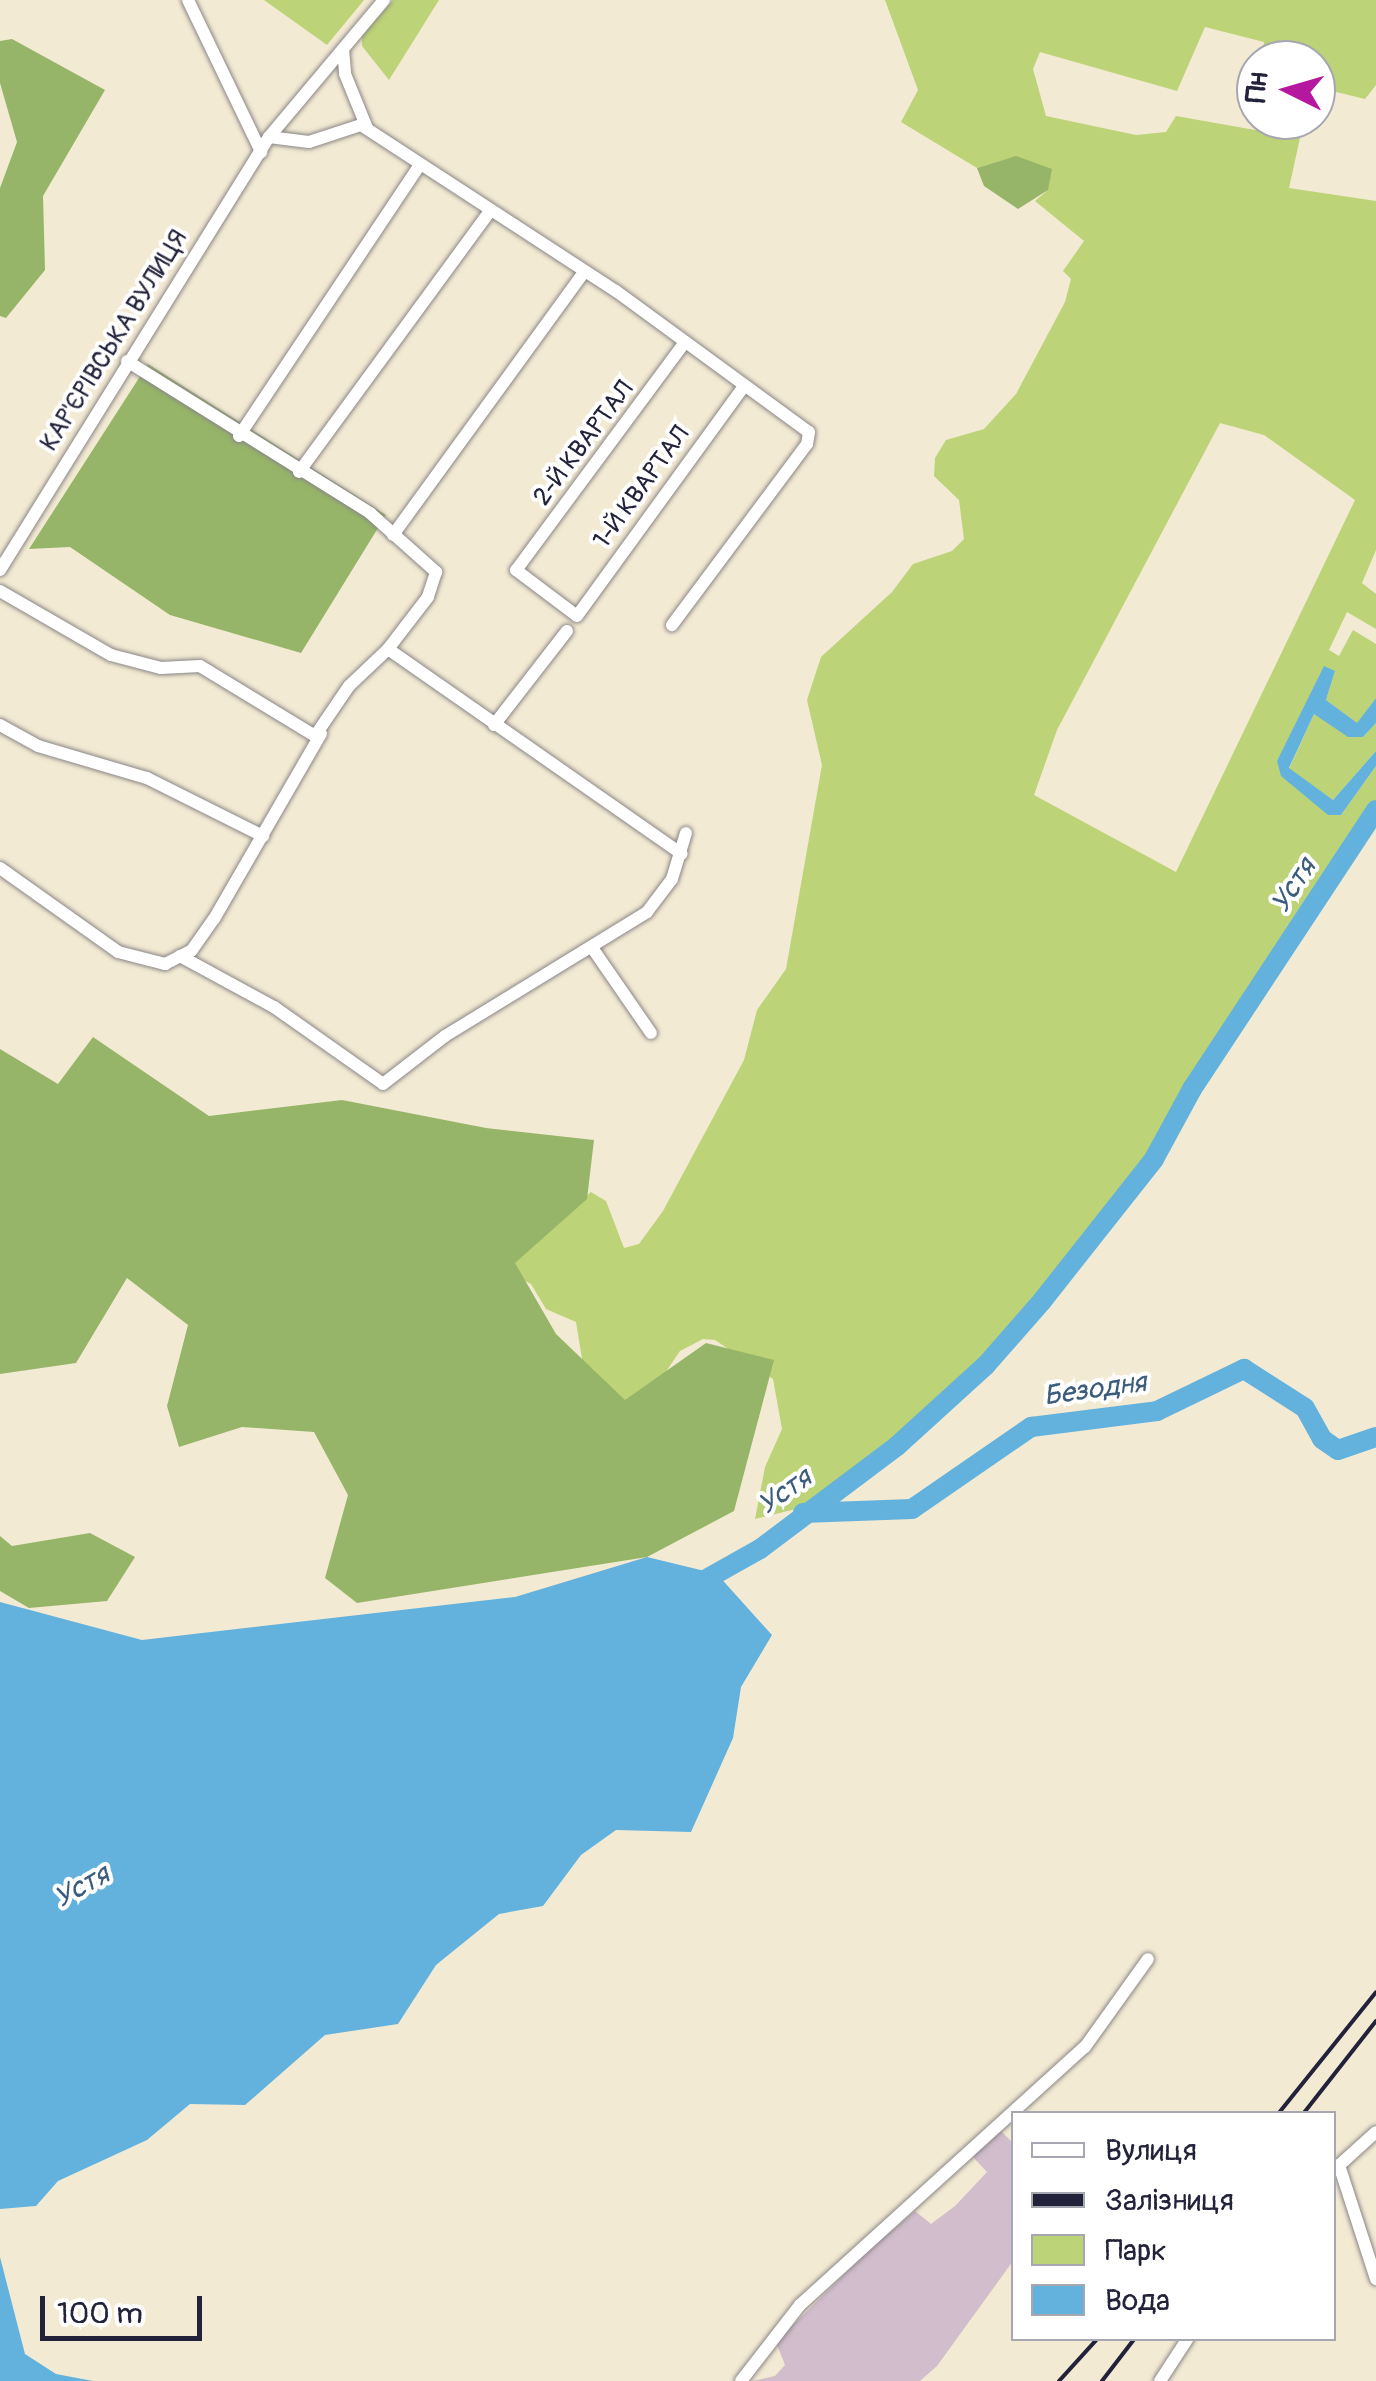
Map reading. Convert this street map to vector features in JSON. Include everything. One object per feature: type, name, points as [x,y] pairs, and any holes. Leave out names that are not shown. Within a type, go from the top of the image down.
[{"type":"street","points":[[188,0],[260,152]]},
{"type":"street","name":"КАР'ЄРІВСЬКА ВУЛИЦЯ","points":[[0,570],[260,152],[384,0]]},
{"type":"street","points":[[343,49],[345,74],[368,130]]},
{"type":"street","points":[[270,138],[310,142],[354,126],[368,130],[585,271],[808,432],[808,439],[672,625]]},
{"type":"street","points":[[239,436],[420,165]]},
{"type":"street","points":[[299,472],[490,211]]},
{"type":"street","points":[[393,535],[585,271]]},
{"type":"street","name":"2-Й КВАРТАЛ","points":[[576,616],[516,570],[684,342]]},
{"type":"street","points":[[0,868],[128,957],[165,964],[180,956],[214,918],[349,686],[388,649],[438,577],[370,513],[239,436],[127,362]]},
{"type":"street","name":"1-Й КВАРТАЛ","points":[[576,616],[744,386]]},
{"type":"street","points":[[0,591],[111,655],[161,668],[200,666],[306,733],[321,734]]},
{"type":"street","points":[[494,725],[568,631]]},
{"type":"street","points":[[388,649],[682,854]]},
{"type":"street","points":[[0,725],[38,746],[146,778],[263,836]]},
{"type":"street","points":[[180,956],[274,1007],[383,1084],[445,1036],[648,912],[682,854],[686,833]]},
{"type":"street","points":[[593,949],[652,1034]]},
{"type":"street","points":[[1015,2111],[1085,2048],[1148,1959]]},
{"type":"street","points":[[741,2381],[800,2305],[1011,2115]]},
{"type":"street","points":[[1376,2132],[1336,2168],[1376,2279]]},
{"type":"street","points":[[1160,2381],[1186,2341]]},
{"type":"shaded area","points":[[1000,2130],[1011,2141],[1011,2264],[937,2366],[920,2381],[752,2381],[775,2376],[785,2365],[776,2342],[869,2250],[915,2211],[931,2224],[955,2206],[987,2172],[972,2156]]},
{"type":"green space","points":[[264,0],[364,0],[327,45]]},
{"type":"green space","points":[[393,0],[439,0],[389,80],[362,46],[362,36]]},
{"type":"green space","points":[[885,0],[1376,0],[1376,85],[1365,99],[1336,92],[1336,40],[1256,40],[1205,27],[1177,91],[1040,52],[1033,69],[1046,116],[1136,135],[1166,132],[1176,116],[1236,127],[1236,140],[1300,140],[1289,188],[1376,201],[1376,550],[1362,583],[1376,594],[1376,629],[1347,612],[1329,650],[1339,656],[1353,630],[1376,644],[1376,698],[1357,724],[1326,700],[1335,671],[1277,761],[1341,815],[1376,766],[1376,804],[1106,1219],[976,1362],[892,1441],[800,1508],[755,1519],[765,1467],[782,1429],[773,1379],[715,1340],[703,1339],[680,1351],[636,1416],[587,1389],[576,1322],[546,1309],[531,1284],[515,1276],[515,1253],[591,1192],[606,1201],[624,1248],[639,1244],[663,1211],[744,1060],[757,1010],[786,969],[822,765],[807,700],[821,657],[892,592],[913,564],[952,551],[964,539],[959,500],[934,476],[935,458],[946,440],[984,429],[1016,394],[1065,302],[1071,279],[1063,271],[1084,241],[1035,201],[1048,190],[1007,159],[977,168],[901,122],[918,90]],"holes":[[[1220,423],[1264,435],[1355,500],[1176,872],[1034,795],[1057,730]]]},
{"type":"green space","points":[[12,39],[105,90],[43,196],[45,270],[6,318],[0,316],[0,188],[17,142],[0,83],[0,41]]},
{"type":"green space","points":[[1016,156],[1052,169],[1048,190],[1018,209],[984,186],[977,168]]},
{"type":"green space","points":[[148,364],[386,515],[301,653],[170,615],[70,547],[29,549]]},
{"type":"green space","points":[[1314,714],[1363,737],[1376,723],[1376,751],[1333,800],[1289,769]]},
{"type":"green space","points":[[93,1037],[209,1116],[342,1100],[486,1128],[594,1140],[587,1199],[515,1263],[556,1334],[625,1400],[706,1343],[774,1360],[734,1511],[647,1557],[357,1603],[325,1578],[348,1495],[314,1432],[242,1427],[179,1447],[167,1406],[188,1325],[127,1278],[76,1363],[0,1374],[0,1049],[58,1084]]},
{"type":"green space","points":[[90,1533],[135,1557],[107,1601],[29,1608],[0,1591],[0,1536],[12,1546]]},
{"type":"water","points":[[1324,666],[1335,671],[1326,700],[1357,723],[1376,698],[1376,723],[1363,737],[1348,737],[1314,714],[1289,768],[1333,800],[1376,751],[1376,766],[1341,815],[1328,815],[1281,776],[1277,761]]},
{"type":"water","points":[[647,1557],[717,1574],[772,1635],[741,1687],[733,1738],[691,1832],[616,1830],[581,1855],[543,1906],[499,1914],[436,1965],[398,2024],[325,2035],[245,2105],[190,2104],[147,2140],[58,2181],[36,2206],[0,2209],[0,1602],[142,1640],[515,1597]]},
{"type":"water","points":[[0,2257],[25,2354],[56,2374],[93,2381],[0,2381]]},
{"type":"waterway","name":"Устя","points":[[694,1586],[760,1549],[897,1446],[986,1365],[1154,1159],[1192,1089],[1376,810]]},
{"type":"waterway","name":"Безодня","points":[[803,1513],[912,1509],[1031,1427],[1157,1411],[1244,1369],[1305,1408],[1322,1439],[1338,1450],[1376,1437]]},
{"type":"railway","points":[[1280,2111],[1376,1992]]},
{"type":"railway","points":[[1305,2111],[1376,2021]]},
{"type":"railway","points":[[1059,2381],[1095,2341]]},
{"type":"railway","points":[[1102,2381],[1133,2341]]}]
